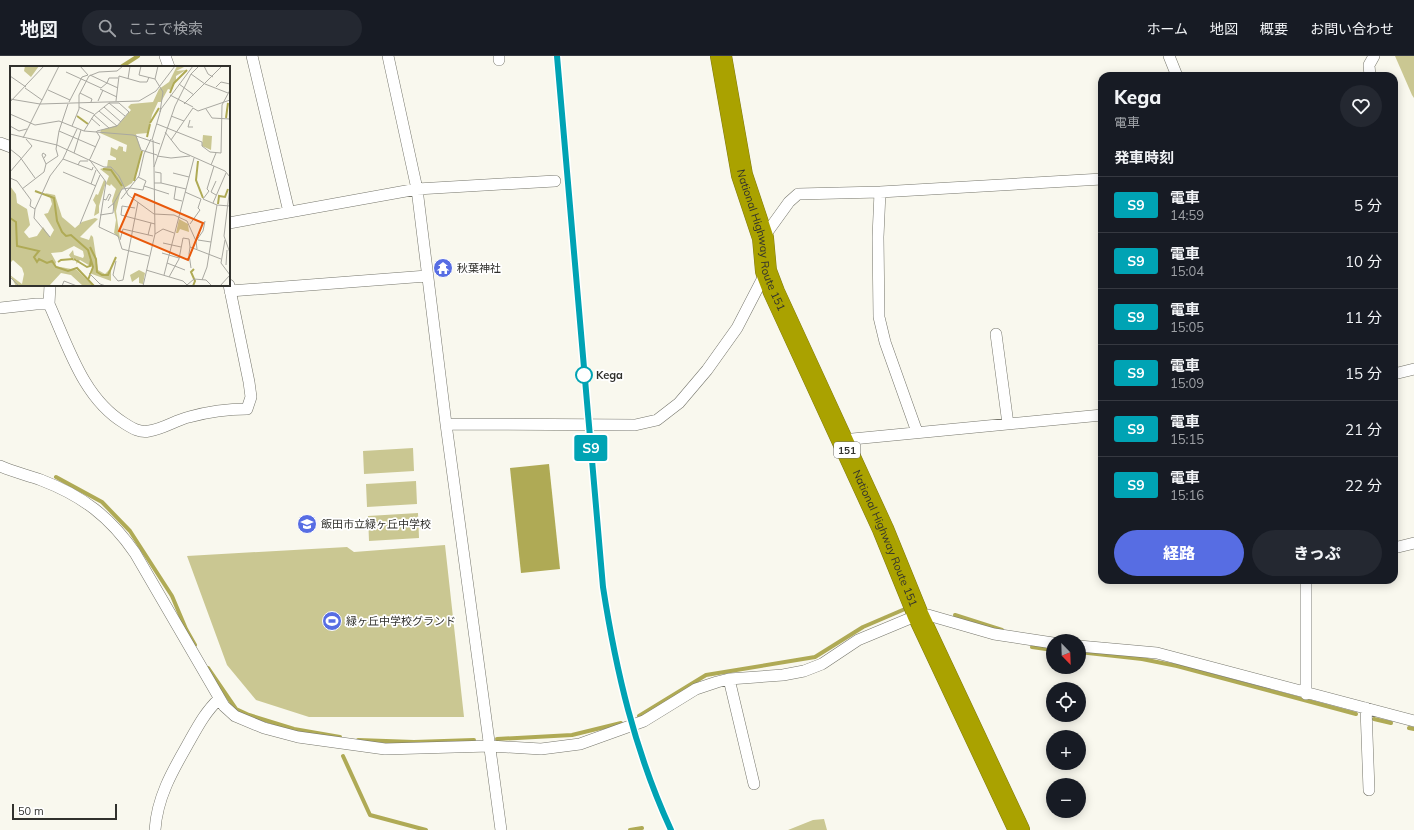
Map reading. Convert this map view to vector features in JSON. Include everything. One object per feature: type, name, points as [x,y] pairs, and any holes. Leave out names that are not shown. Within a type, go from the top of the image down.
[{"type":"highway","name":"National Highway Route 151","points":[[721,56],[742,175],[763,238],[766,271],[774,292],[883,529],[918,615],[1019,830]]},
{"type":"street","points":[[165,56],[168,66]]},
{"type":"street","points":[[252,56],[289,212]]},
{"type":"street","points":[[388,56],[417,189],[446,424],[501,830]]},
{"type":"street","points":[[1169,56],[1175,72]]},
{"type":"street","points":[[1370,72],[1369,65],[1374,56]]},
{"type":"street","points":[[0,143],[10,147]]},
{"type":"street","points":[[763,238],[789,202],[798,194],[880,192],[1098,179]]},
{"type":"street","points":[[230,223],[417,189],[555,180]]},
{"type":"street","points":[[880,192],[878,244],[879,317],[892,362],[917,432]]},
{"type":"street","points":[[446,424],[635,425],[657,420],[679,403],[707,370],[737,328],[766,271]]},
{"type":"street","points":[[50,286],[49,304],[92,395],[108,412],[119,420],[136,430],[149,431],[190,416],[235,409],[247,409],[251,397],[249,382],[229,288],[427,276]]},
{"type":"street","points":[[0,308],[49,304]]},
{"type":"street","points":[[996,334],[1008,424]]},
{"type":"street","points":[[1398,373],[1414,369]]},
{"type":"street","points":[[842,440],[1098,415]]},
{"type":"street","points":[[0,466],[42,481],[74,495],[98,510],[120,531],[161,596],[224,706],[235,716],[264,728],[298,737],[385,749],[490,746],[541,748],[580,744],[644,721],[696,690],[729,679],[783,675],[804,671],[822,664],[858,640],[918,615],[928,615],[994,634],[1046,643]]},
{"type":"street","points":[[1398,547],[1414,543]]},
{"type":"street","points":[[1306,584],[1306,694]]},
{"type":"street","points":[[1086,647],[1156,653],[1306,694],[1414,721]]},
{"type":"street","points":[[729,679],[754,784]]},
{"type":"street","points":[[155,830],[160,801],[171,773],[208,709],[219,699]]},
{"type":"street","points":[[1366,708],[1369,790]]},
{"type":"shaded area","points":[[1395,56],[1414,56],[1414,98],[1412,95]]},
{"type":"shaded area","points":[[413,448],[414,471],[364,474],[363,451]]},
{"type":"shaded area","points":[[549,464],[560,569],[521,573],[510,468]]},
{"type":"shaded area","points":[[416,481],[417,504],[367,507],[366,484]]},
{"type":"shaded area","points":[[418,513],[419,538],[369,541],[368,516]]},
{"type":"shaded area","name":"緑ヶ丘中学校グランド","points":[[445,545],[464,717],[309,717],[256,700],[227,665],[187,556],[347,547],[354,552]]},
{"type":"shaded area","points":[[824,819],[827,830],[788,830],[813,820]]},
{"type":"waterway","points":[[123,66],[138,56]]},
{"type":"waterway","points":[[56,477],[102,502],[130,531],[172,596],[186,629],[195,645]]},
{"type":"waterway","points":[[639,716],[706,675],[815,657],[863,627],[905,609]]},
{"type":"waterway","points":[[955,615],[1002,630]]},
{"type":"waterway","points":[[1032,647],[1046,649]]},
{"type":"waterway","points":[[1086,653],[1142,659],[1177,666],[1356,714]]},
{"type":"waterway","points":[[208,668],[236,709],[249,715],[294,729],[340,737]]},
{"type":"waterway","points":[[1374,719],[1391,723]]},
{"type":"waterway","points":[[497,739],[572,735],[621,723]]},
{"type":"waterway","points":[[1409,728],[1414,729]]},
{"type":"waterway","points":[[358,740],[414,742],[474,740]]},
{"type":"waterway","points":[[343,756],[370,815],[426,830]]},
{"type":"waterway","points":[[630,830],[642,828]]},
{"type":"railway","points":[[557,56],[603,587],[614,650],[628,711],[647,771],[671,830]]},
{"type":"train","name":"S9","points":[[557,56],[603,587],[611,640],[631,726],[652,788],[671,830]]},
{"type":"place","name":"秋葉神社","points":[[443,268]]},
{"type":"place","name":"Kega","points":[[584,375]]},
{"type":"place","name":"飯田市立緑ヶ丘中学校","points":[[307,524]]},
{"type":"place","name":"緑ヶ丘中学校グランド","points":[[332,621]]}]
